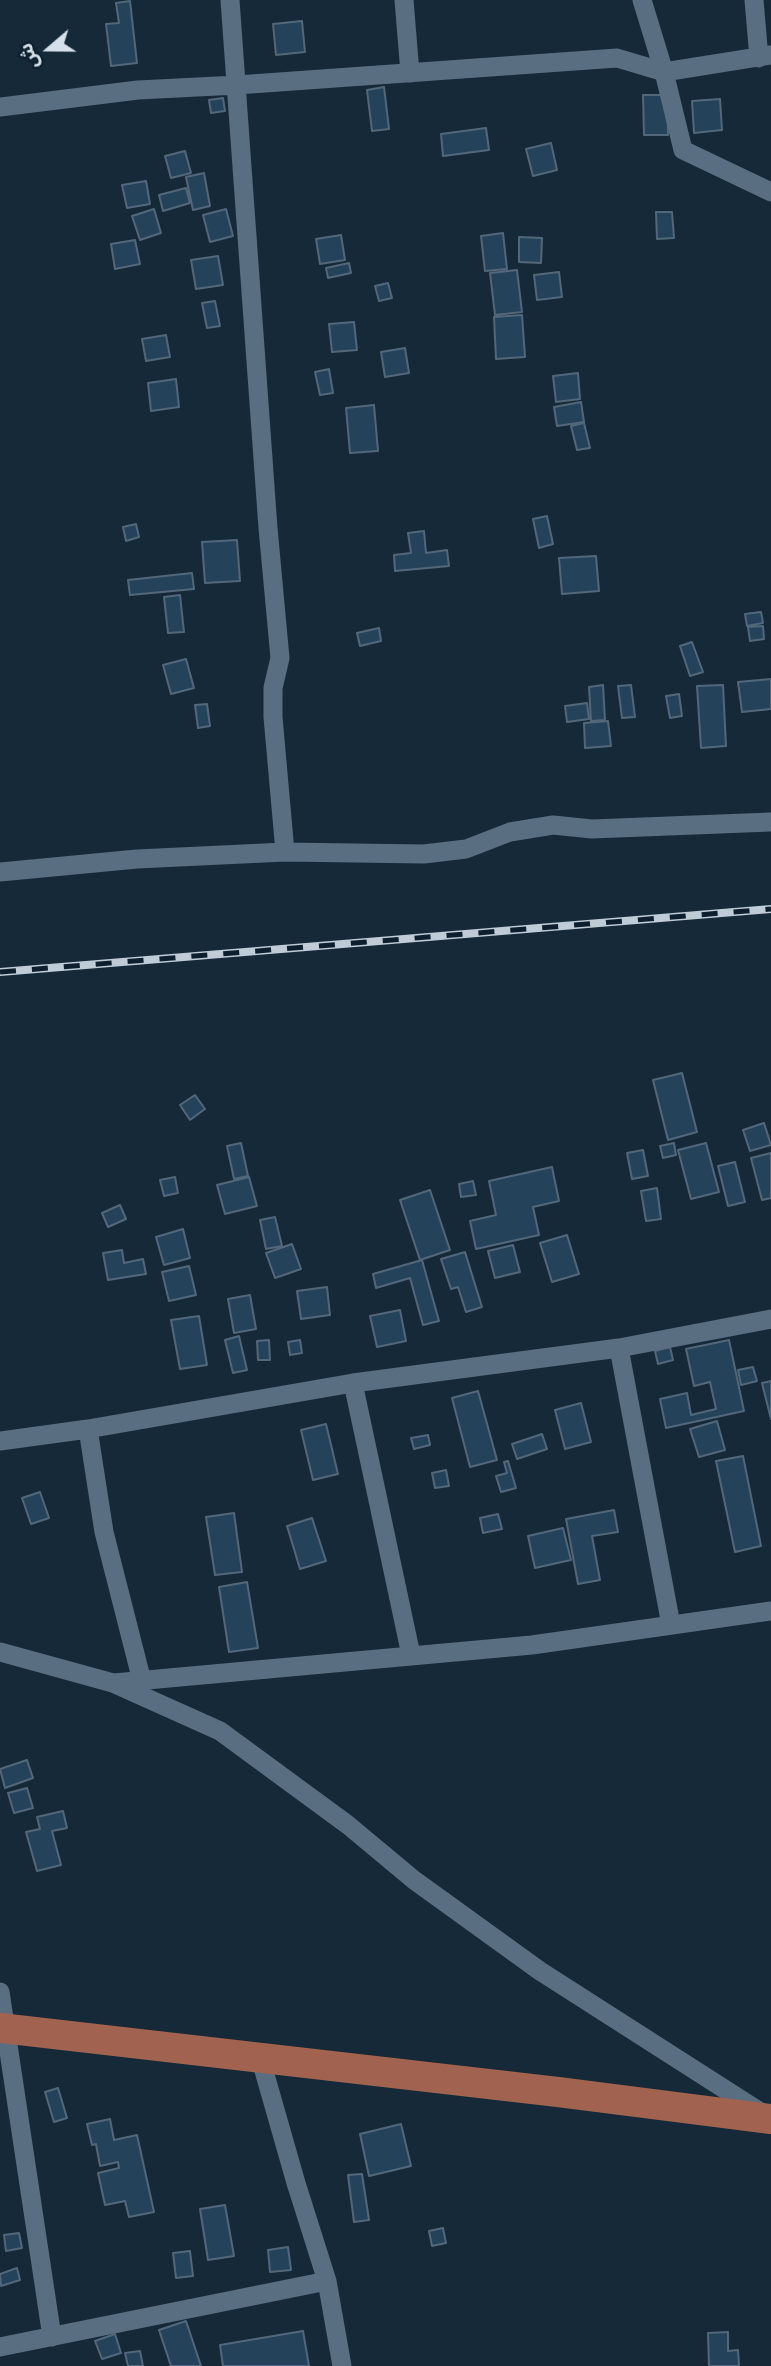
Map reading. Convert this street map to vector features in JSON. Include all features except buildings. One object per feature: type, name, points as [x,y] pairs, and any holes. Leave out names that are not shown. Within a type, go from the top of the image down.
[{"type":"main road","points":[[4,2028],[771,2119]]},
{"type":"street","points":[[230,0],[268,528],[280,658],[273,688],[273,717],[285,852]]},
{"type":"street","points":[[404,0],[410,73]]},
{"type":"street","points":[[642,0],[664,72],[683,150],[771,192]]},
{"type":"street","points":[[0,107],[138,90],[617,58],[664,72],[765,57],[754,0]]},
{"type":"street","points":[[0,872],[137,859],[285,852],[424,854],[467,849],[510,832],[552,825],[592,829],[771,822]]},
{"type":"street","points":[[0,1441],[88,1429],[353,1383],[619,1348],[771,1319]]},
{"type":"street","points":[[619,1348],[671,1625]]},
{"type":"street","points":[[353,1383],[411,1655]]},
{"type":"street","points":[[88,1429],[104,1532],[142,1681]]},
{"type":"street","points":[[113,1683],[532,1645],[771,1611]]},
{"type":"street","points":[[0,1652],[113,1683],[220,1731],[348,1825],[414,1880],[540,1972],[771,2119]]},
{"type":"street","points":[[0,1992],[52,2337]]},
{"type":"street","points":[[260,2057],[327,2281],[342,2366]]},
{"type":"street","points":[[0,2347],[327,2281]]},
{"type":"railway","points":[[0,972],[771,909]]}]
